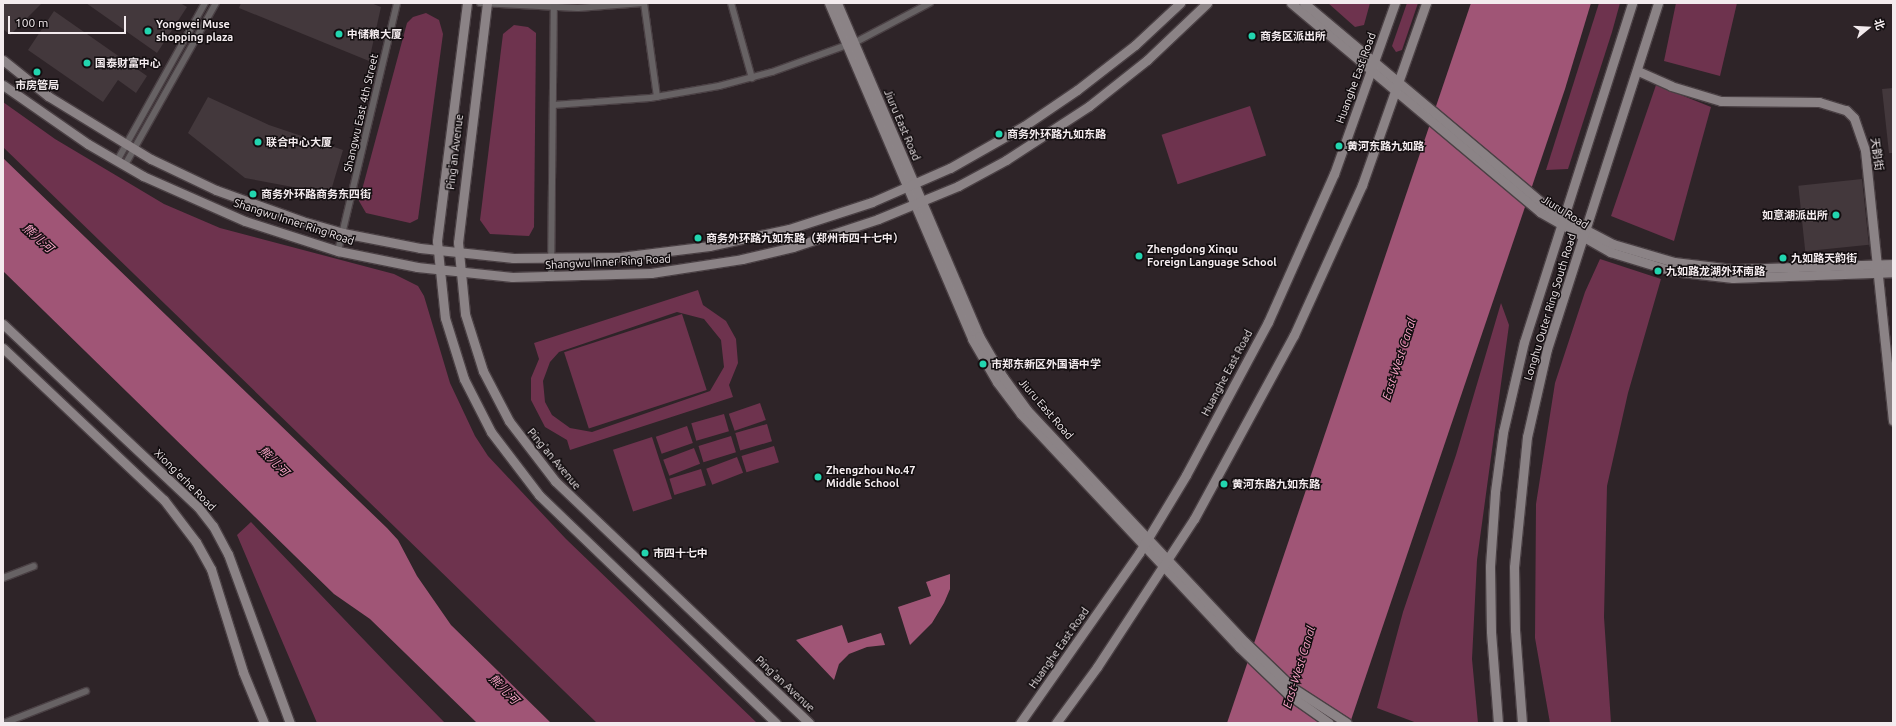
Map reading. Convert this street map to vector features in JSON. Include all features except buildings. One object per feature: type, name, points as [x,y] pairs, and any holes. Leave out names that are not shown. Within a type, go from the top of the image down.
[{"type":"main road","name":"Ping'an Avenue","points":[[467,3],[440,206],[437,250],[438,269],[445,318],[464,379],[476,406],[510,460],[554,510],[776,723]]},
{"type":"main road","name":"Ping'an Avenue","points":[[485,3],[460,209],[458,252],[465,314],[483,371],[495,397],[527,448],[569,495],[809,723]]},
{"type":"main road","name":"Jiuru East Road","points":[[829,3],[850,44],[918,203],[979,336],[1003,378],[1027,410],[1288,694],[1329,723]]},
{"type":"main road","name":"Jiuru East Road","points":[[837,3],[850,44]]},
{"type":"main road","name":"Shangwu Inner Ring Road","points":[[3,60],[48,96],[130,147],[216,190],[343,233],[437,250],[551,259],[649,254],[738,241],[838,214],[911,186],[990,146],[1058,103],[1134,45],[1180,3]]},
{"type":"main road","name":"Shangwu Inner Ring Road","points":[[3,85],[43,115],[121,163],[216,210],[338,251],[438,269],[551,278],[650,273],[742,259],[844,231],[918,203],[1000,164],[1089,106],[1148,60],[1208,3]]},
{"type":"main road","name":"Jiuru Road","points":[[1291,3],[1397,87],[1540,212],[1585,234],[1610,252],[1646,264],[1708,276],[1756,278],[1878,269],[1893,264]]},
{"type":"main road","name":"Jiuru Road","points":[[1304,3],[1373,67]]},
{"type":"main road","name":"Huanghe East Road","points":[[1020,723],[1146,541],[1218,416],[1288,280],[1334,174],[1395,3]]},
{"type":"main road","points":[[1056,723],[1167,563],[1244,430],[1315,293],[1362,185],[1426,3]]},
{"type":"main road","name":"Longhu Outer Ring South Road","points":[[1498,723],[1490,603],[1498,469],[1524,342],[1632,3]]},
{"type":"main road","name":"Longhu Outer Ring South Road","points":[[1522,723],[1514,602],[1522,472],[1539,378],[1638,71],[1658,3]]},
{"type":"main road","name":"天韵街","points":[[1638,71],[1671,86],[1721,101],[1819,102],[1846,110],[1861,130],[1866,150],[1893,421]]},
{"type":"main road","name":"Jiuru Road","points":[[1423,109],[1542,202],[1563,222]]},
{"type":"main road","name":"Jiuru Road","points":[[1878,269],[1893,272]]},
{"type":"main road","name":"Xiong'erhe Road","points":[[3,324],[198,507],[213,526],[228,554],[290,723]]},
{"type":"main road","points":[[3,348],[164,500],[196,542],[211,568],[243,672],[264,723]]},
{"type":"main road","name":"Jiuru East Road","points":[[1239,642],[1293,688],[1347,723]]},
{"type":"street","points":[[130,147],[205,3]]},
{"type":"street","points":[[121,163],[216,3]]},
{"type":"street","name":"Shangwu East 4th Street","points":[[338,251],[397,3]]},
{"type":"street","points":[[485,3],[554,5],[644,3],[657,97]]},
{"type":"street","points":[[731,3],[752,78]]},
{"type":"street","points":[[553,106],[657,97],[752,78],[850,44],[930,3]]},
{"type":"street","points":[[551,278],[554,5]]},
{"type":"street","points":[[3,578],[34,566]]},
{"type":"street","points":[[4,723],[86,691]]},
{"type":"shaded area","points":[[1328,3],[1370,3],[1364,25],[1355,27]]},
{"type":"shaded area","points":[[1407,3],[1418,3],[1402,50],[1396,52],[1392,46]]},
{"type":"shaded area","points":[[1599,3],[1620,3],[1612,32],[1568,169],[1546,170]]},
{"type":"shaded area","points":[[1676,3],[1737,3],[1720,76],[1664,61]]},
{"type":"shaded area","points":[[426,13],[439,20],[443,34],[418,219],[410,223],[366,213],[359,201],[407,23],[413,17]]},
{"type":"shaded area","points":[[514,25],[528,27],[536,33],[534,227],[529,236],[490,234],[480,220],[503,34]]},
{"type":"shaded area","points":[[1656,85],[1711,107],[1674,241],[1611,216]]},
{"type":"shaded area","points":[[3,102],[55,139],[164,204],[220,228],[394,274],[418,286],[424,296],[450,383],[475,436],[488,456],[566,539],[757,723],[597,723],[3,147]]},
{"type":"shaded area","points":[[1250,106],[1266,155],[1178,184],[1162,135]]},
{"type":"shaded area","points":[[1600,259],[1661,279],[1628,393],[1607,486],[1604,617],[1611,723],[1550,723],[1535,638],[1536,504],[1555,383],[1585,292]]},
{"type":"shaded area","points":[[698,290],[703,305],[726,321],[736,339],[738,363],[729,385],[733,397],[570,450],[567,440],[545,427],[531,400],[531,378],[539,359],[534,343]],"holes":[[[677,312],[704,319],[721,340],[724,367],[710,391],[592,432],[570,428],[552,415],[545,402],[543,381],[550,362],[559,352]]]},
{"type":"shaded area","points":[[1501,303],[1509,325],[1477,560],[1472,659],[1478,723],[1417,723],[1377,708],[1403,612],[1456,455]]},
{"type":"shaded area","points":[[682,314],[707,390],[589,428],[564,352]]},
{"type":"shaded area","points":[[760,403],[766,420],[735,431],[729,414]]},
{"type":"shaded area","points":[[724,414],[729,431],[696,441],[691,423]]},
{"type":"shaded area","points":[[767,424],[772,441],[740,450],[735,433]]},
{"type":"shaded area","points":[[687,426],[693,443],[662,454],[656,437]]},
{"type":"shaded area","points":[[731,436],[736,452],[703,462],[698,446]]},
{"type":"shaded area","points":[[652,437],[672,499],[633,511],[613,450]]},
{"type":"shaded area","points":[[774,446],[779,462],[746,472],[741,456]]},
{"type":"shaded area","points":[[694,448],[700,464],[669,476],[663,460]]},
{"type":"shaded area","points":[[737,457],[743,473],[712,485],[706,469]]},
{"type":"shaded area","points":[[701,469],[706,485],[674,495],[669,479]]},
{"type":"shaded area","points":[[251,522],[445,723],[317,723],[237,535]]},
{"type":"water","name":"East-West Canal","points":[[1471,3],[1591,3],[1565,89],[1350,723],[1227,723]]},
{"type":"water","name":"熊儿河","points":[[3,158],[387,528],[398,540],[417,576],[451,625],[551,723],[477,723],[370,619],[334,594],[3,271]]},
{"type":"water","points":[[950,574],[950,589],[944,603],[932,623],[910,645],[898,607],[931,596],[926,582]]},
{"type":"water","points":[[842,625],[848,643],[881,633],[885,645],[867,647],[849,654],[839,664],[834,680],[796,640]]},
{"type":"place","name":"Yongwei Muse shopping plaza","points":[[148,31]]},
{"type":"place","name":"中储粮大厦","points":[[339,34]]},
{"type":"place","name":"商务区派出所","points":[[1252,36]]},
{"type":"place","name":"国泰财富中心","points":[[87,63]]},
{"type":"place","name":"市房管局","points":[[37,72]]},
{"type":"place","name":"商务外环路九如东路","points":[[999,134]]},
{"type":"place","name":"联合中心大厦","points":[[258,142]]},
{"type":"place","name":"黄河东路九如路","points":[[1339,146]]},
{"type":"place","name":"商务外环路商务东四街","points":[[253,194]]},
{"type":"place","name":"如意湖派出所","points":[[1836,215]]},
{"type":"place","name":"商务外环路九如东路（郑州市四十七中）","points":[[698,238]]},
{"type":"place","name":"Zhengdong Xinqu Foreign Language School","points":[[1139,256]]},
{"type":"place","name":"九如路天韵街","points":[[1783,258]]},
{"type":"place","name":"九如路龙湖外环南路","points":[[1658,271]]},
{"type":"place","name":"市郑东新区外国语中学","points":[[983,364]]},
{"type":"place","name":"Zhengzhou No.47 Middle School","points":[[818,477]]},
{"type":"place","name":"黄河东路九如东路","points":[[1224,484]]},
{"type":"place","name":"市四十七中","points":[[645,553]]}]
